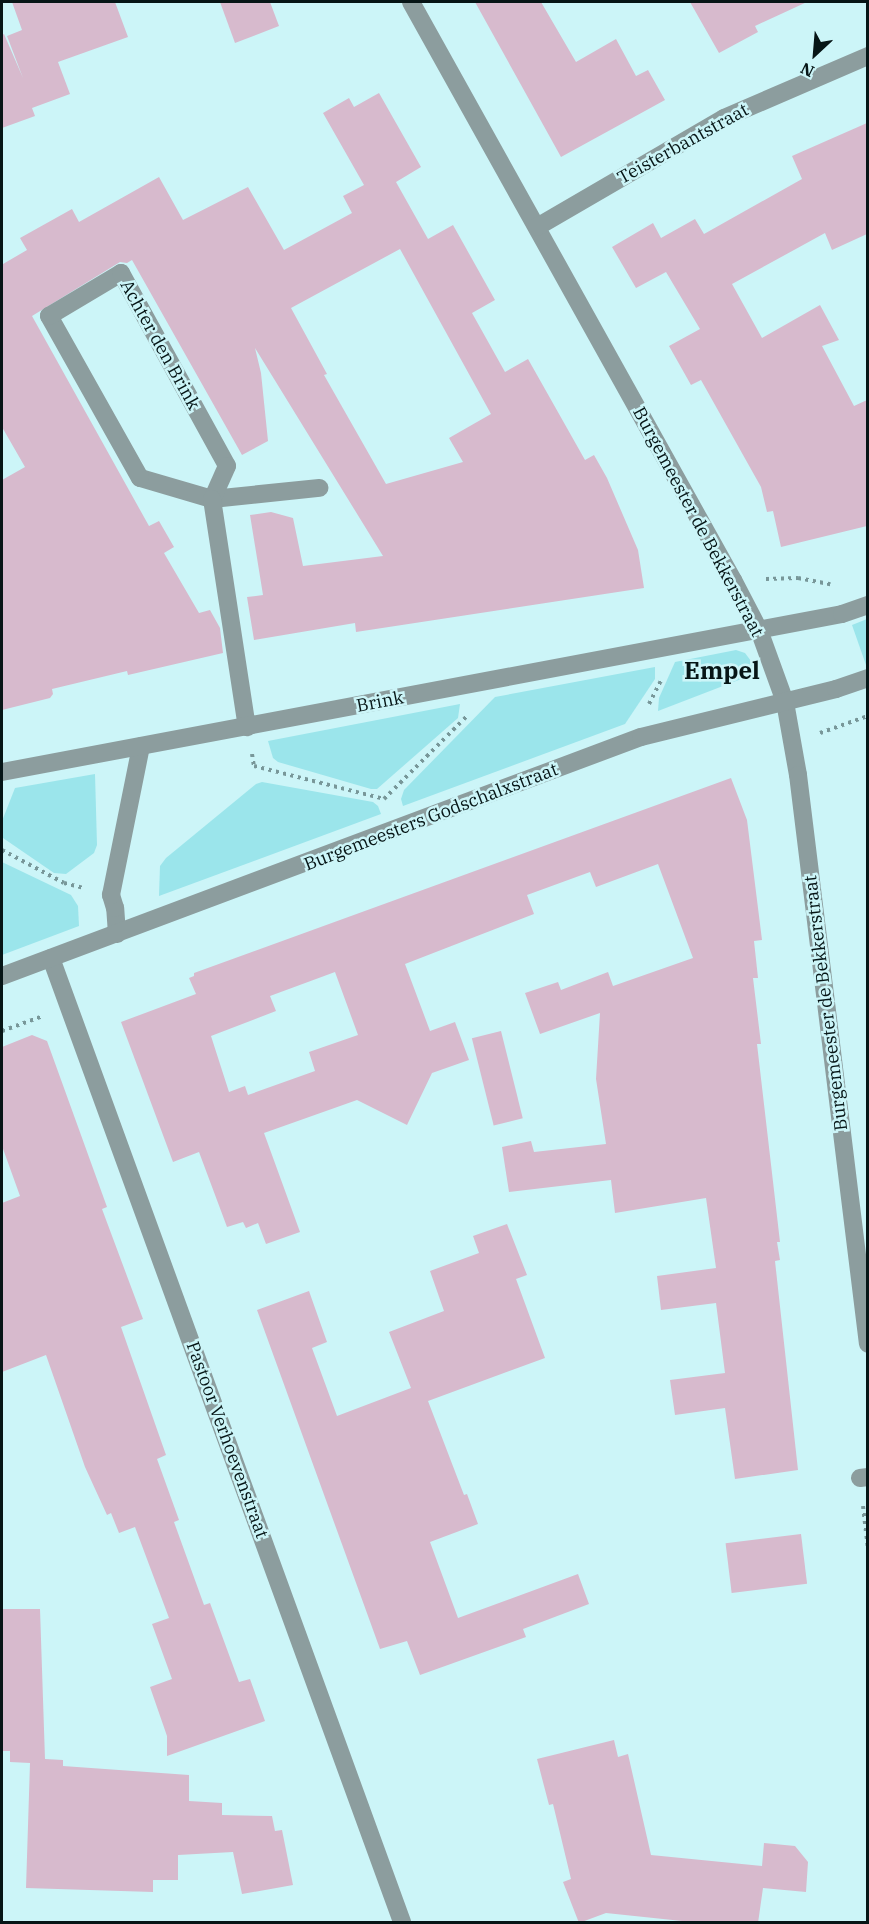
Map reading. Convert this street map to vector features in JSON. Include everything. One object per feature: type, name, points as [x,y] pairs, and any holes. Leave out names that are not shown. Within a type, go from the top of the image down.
[{"type":"street","name":"Burgemeester de Bekkerstraat","points":[[411,2],[759,630],[785,702],[798,775],[867,1344]]},
{"type":"street","name":"Teisterbantstraat","points":[[537,227],[724,118],[867,56]]},
{"type":"street","name":"Achter den Brink","points":[[121,273],[227,466],[212,499],[140,477],[49,316],[121,273]]},
{"type":"street","points":[[247,727],[212,499],[319,488]]},
{"type":"street","points":[[759,630],[842,614],[867,605]]},
{"type":"street","name":"Brink","points":[[2,772],[759,630]]},
{"type":"street","name":"Burgemeesters Godschalxstraat","points":[[2,976],[641,737],[785,702],[867,678]]},
{"type":"street","points":[[117,934],[115,908],[111,895],[141,746]]},
{"type":"street","name":"Pastoor Verhoevenstraat","points":[[51,958],[402,1923]]},
{"type":"path","points":[[732,580],[798,578],[834,585],[842,614]]},
{"type":"path","points":[[641,737],[646,711],[667,668],[672,647]]},
{"type":"path","points":[[247,727],[254,766],[384,800],[468,715],[485,682]]},
{"type":"path","points":[[2,850],[64,883],[111,895]]},
{"type":"path","points":[[2,1031],[69,1006]]},
{"type":"path","points":[[864,1478],[867,1549]]},
{"type":"shaded area","points":[[867,619],[868,665],[866,665],[852,625]]},
{"type":"shaded area","points":[[736,650],[745,653],[751,661],[753,669],[749,676],[658,711],[659,698],[675,662]]},
{"type":"shaded area","points":[[655,667],[655,679],[625,724],[403,806],[401,799],[404,790],[495,697]]},
{"type":"shaded area","points":[[460,704],[458,718],[377,789],[278,762],[273,758],[268,741]]},
{"type":"shaded area","points":[[95,774],[97,845],[94,853],[66,874],[54,873],[3,838],[2,821],[15,788]]},
{"type":"shaded area","points":[[262,782],[373,802],[378,806],[381,814],[159,896],[160,866],[166,858],[256,784]]},
{"type":"shaded area","points":[[2,862],[71,895],[78,906],[79,926],[2,955]]},
{"type":"building","points":[[12,2],[115,2],[128,37],[58,62],[70,94],[32,108],[35,116],[2,128],[2,35],[4,34],[23,78],[7,36],[22,30]]},
{"type":"building","points":[[220,2],[270,2],[279,26],[235,43]]},
{"type":"building","points":[[475,2],[541,2],[576,62],[616,39],[636,76],[648,70],[665,100],[561,157]]},
{"type":"building","points":[[690,2],[807,2],[755,26],[758,32],[719,53]]},
{"type":"building","points":[[379,93],[421,167],[396,182],[428,239],[453,225],[495,300],[472,313],[505,372],[528,359],[585,460],[594,455],[607,478],[638,550],[644,588],[356,632],[355,623],[254,640],[247,597],[263,595],[250,515],[271,512],[293,518],[303,566],[383,556],[255,348],[261,373],[268,441],[242,455],[132,260],[127,263],[120,262],[32,316],[149,526],[159,521],[174,547],[164,553],[199,613],[210,610],[220,628],[223,653],[128,675],[127,671],[52,689],[53,694],[50,698],[2,710],[2,480],[25,467],[2,427],[2,262],[3,264],[27,250],[20,238],[72,209],[79,222],[159,177],[183,220],[248,187],[284,250],[352,213],[343,196],[364,185],[323,113],[349,98],[354,107]],"holes":[[[400,249],[491,414],[449,438],[463,462],[386,484],[324,375],[327,374],[291,308]]]},
{"type":"building","points":[[867,123],[867,234],[832,250],[825,233],[732,284],[762,338],[820,305],[839,340],[822,346],[854,406],[867,400],[867,526],[781,547],[773,511],[767,512],[761,487],[701,380],[691,385],[669,346],[700,329],[666,272],[636,288],[612,247],[653,223],[661,238],[695,219],[704,234],[802,179],[792,156]]},
{"type":"building","points":[[731,778],[747,820],[762,940],[754,941],[758,978],[753,978],[761,1044],[757,1044],[780,1242],[777,1242],[780,1260],[775,1261],[798,1470],[735,1479],[725,1408],[675,1415],[670,1380],[725,1373],[716,1303],[661,1310],[657,1276],[716,1268],[706,1198],[615,1213],[611,1180],[509,1192],[502,1147],[531,1141],[534,1152],[606,1144],[596,1079],[600,1013],[540,1034],[525,993],[558,982],[561,990],[608,972],[613,986],[693,958],[658,864],[596,887],[590,872],[527,895],[534,914],[405,964],[430,1031],[455,1022],[469,1060],[432,1073],[407,1125],[357,1100],[264,1133],[300,1232],[266,1244],[258,1223],[246,1228],[243,1222],[227,1227],[199,1152],[173,1162],[121,1022],[196,994],[189,978],[194,976],[194,973]],"holes":[[[335,972],[358,1035],[309,1052],[315,1071],[248,1095],[245,1086],[229,1092],[211,1036],[276,1011],[270,996]]]},
{"type":"building","points":[[501,1031],[523,1118],[494,1126],[472,1038]]},
{"type":"building","points":[[32,1035],[47,1041],[107,1207],[102,1209],[143,1319],[121,1327],[166,1455],[157,1459],[179,1520],[174,1522],[204,1605],[210,1603],[239,1682],[250,1679],[265,1721],[167,1756],[167,1736],[150,1687],[172,1679],[152,1624],[169,1618],[135,1527],[119,1533],[111,1513],[107,1515],[85,1467],[46,1355],[2,1372],[2,1203],[20,1196],[2,1146],[2,1047]]},
{"type":"building","points":[[507,1224],[527,1275],[516,1279],[545,1358],[428,1401],[464,1495],[467,1494],[478,1524],[430,1542],[458,1618],[578,1574],[589,1604],[523,1629],[526,1637],[420,1675],[407,1641],[380,1649],[257,1310],[309,1291],[327,1342],[312,1348],[337,1416],[411,1388],[389,1332],[444,1311],[430,1271],[479,1253],[473,1236]]},
{"type":"building","points":[[801,1534],[807,1584],[732,1593],[726,1543]]},
{"type":"building","points":[[2,1609],[40,1609],[45,1759],[63,1760],[63,1766],[189,1775],[189,1801],[222,1803],[222,1815],[272,1816],[275,1831],[282,1830],[293,1885],[242,1894],[233,1852],[178,1855],[178,1880],[153,1880],[153,1892],[26,1888],[30,1763],[10,1762],[10,1751],[2,1751]]},
{"type":"building","points":[[614,1740],[618,1757],[628,1754],[651,1855],[762,1866],[764,1843],[795,1846],[808,1862],[806,1892],[763,1888],[758,1923],[701,1923],[606,1913],[579,1923],[563,1882],[571,1879],[553,1804],[549,1805],[537,1759]]},
{"type":"district","name":"Empel","points":[[722,671]]}]
